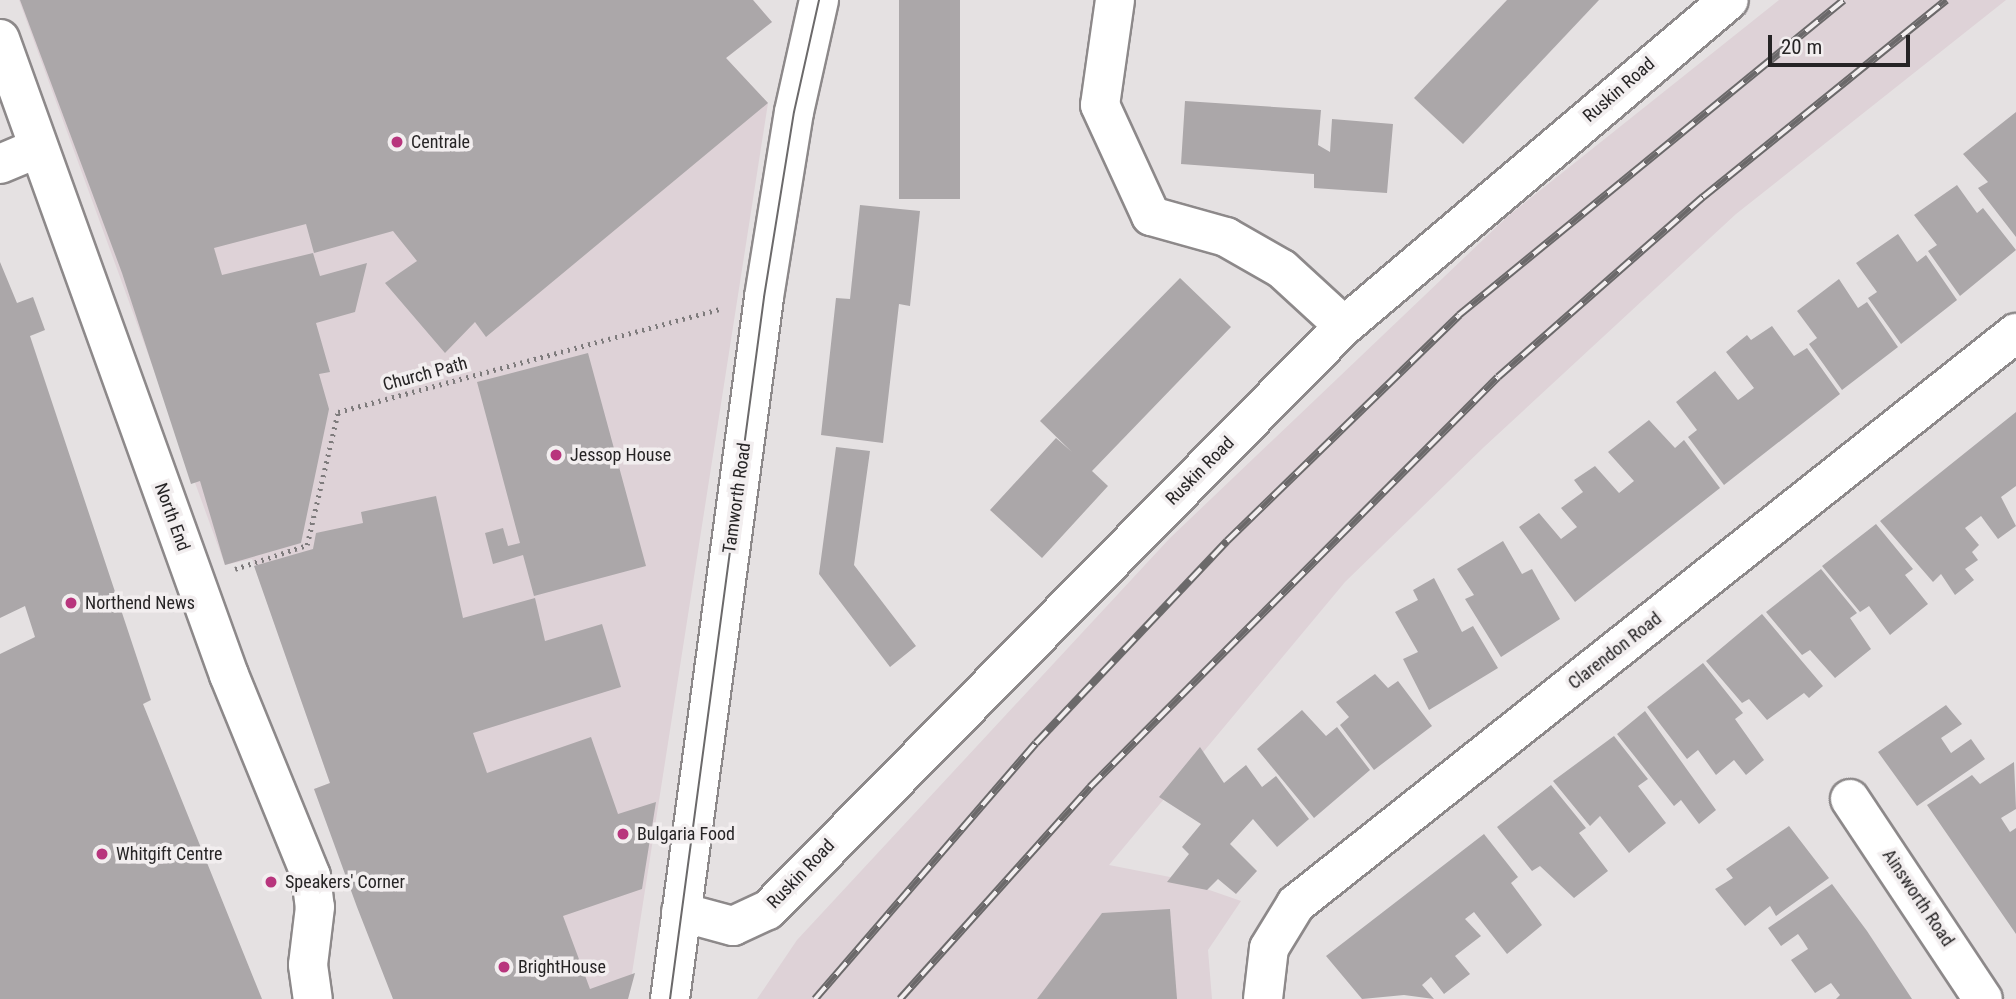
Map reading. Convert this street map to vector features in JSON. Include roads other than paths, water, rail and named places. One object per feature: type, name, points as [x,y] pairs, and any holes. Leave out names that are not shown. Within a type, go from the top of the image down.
[{"type":"street","name":"Tamworth Road","points":[[670,999],[764,297],[797,100],[819,0]]},
{"type":"street","points":[[1115,0],[1100,105],[1152,216],[1226,237],[1282,270],[1344,327]]},
{"type":"street","name":"Ruskin Road","points":[[681,912],[733,926],[768,911],[877,796],[1344,327],[1729,0]]},
{"type":"street","name":"North End","points":[[0,38],[196,584],[312,876],[315,906],[308,965],[313,999]]},
{"type":"street","points":[[0,164],[38,148]]},
{"type":"street","name":"Clarendon Road","points":[[1263,999],[1269,948],[1296,904],[2016,333]]},
{"type":"street","name":"Ainsworth Road","points":[[1850,799],[1983,999]]},
{"type":"tram line","points":[[670,999],[764,297],[794,112],[819,0]]},
{"type":"railway","points":[[815,999],[1036,743],[1227,541],[1459,315],[1844,0]]},
{"type":"railway","points":[[900,999],[1090,787],[1498,377],[1703,197],[1946,0]]},
{"type":"place","name":"Centrale","points":[[397,142]]},
{"type":"place","name":"Jessop House","points":[[556,455]]},
{"type":"place","name":"Northend News","points":[[71,603]]},
{"type":"place","name":"Bulgaria Food","points":[[623,834]]},
{"type":"place","name":"Whitgift Centre","points":[[102,854]]},
{"type":"place","name":"Speakers' Corner","points":[[271,882]]},
{"type":"place","name":"BrightHouse","points":[[504,967]]}]
